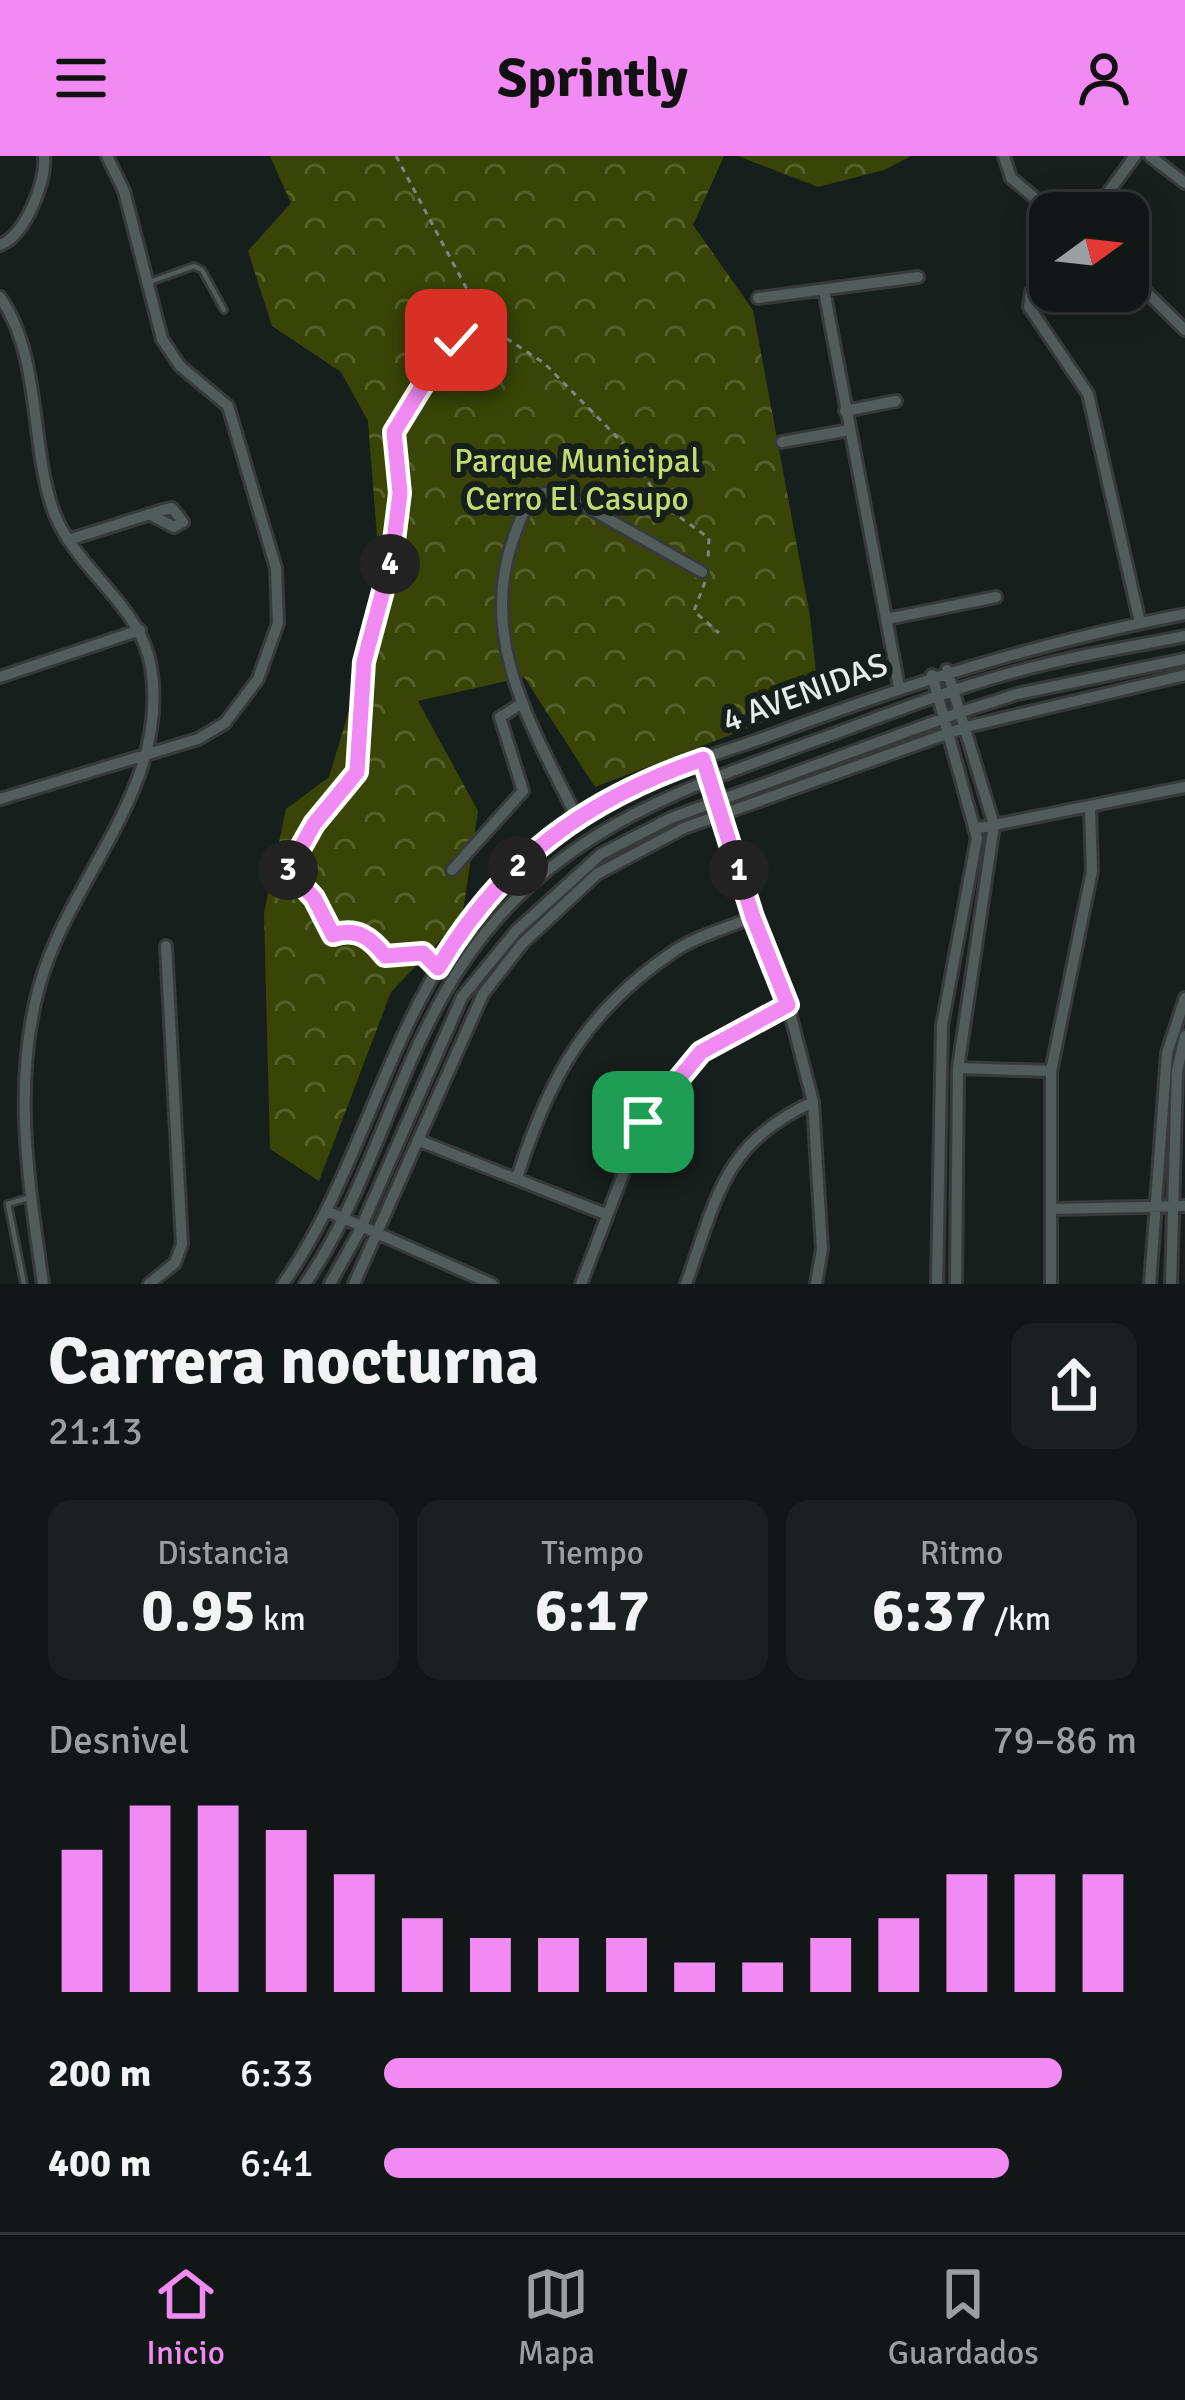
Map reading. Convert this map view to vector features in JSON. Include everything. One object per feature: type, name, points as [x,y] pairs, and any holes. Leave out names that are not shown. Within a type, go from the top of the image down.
[{"type":"street","points":[[0,245],[14,237],[46,174],[44,156]]},
{"type":"street","points":[[0,799],[197,740],[245,703],[271,650],[279,596],[266,527],[228,406],[171,354],[162,339],[124,191],[107,156]]},
{"type":"street","points":[[1004,156],[1011,178],[1029,193]]},
{"type":"street","points":[[1109,192],[1136,156]]},
{"type":"street","points":[[1150,156],[1185,183]]},
{"type":"street","points":[[758,298],[918,277]]},
{"type":"street","points":[[824,290],[899,687]]},
{"type":"street","points":[[1149,295],[1185,330]]},
{"type":"street","points":[[0,297],[20,334],[49,500],[68,540],[140,630],[152,689],[143,755],[125,816],[71,905],[40,982],[23,1077],[43,1284]]},
{"type":"street","points":[[1032,312],[1088,394],[1140,623]]},
{"type":"street","points":[[845,411],[896,401]]},
{"type":"street","points":[[782,442],[849,430]]},
{"type":"street","points":[[576,816],[521,704],[506,660],[505,560],[532,500],[544,493],[564,494],[702,572]]},
{"type":"street","points":[[68,540],[149,514]]},
{"type":"street","points":[[887,619],[996,597]]},
{"type":"street","name":"4 AVENIDAS","points":[[283,1284],[327,1211],[438,968],[496,888],[576,816],[642,781],[946,670],[1185,614]]},
{"type":"street","points":[[0,677],[140,630]]},
{"type":"street","name":"4 AVENIDAS","points":[[305,1284],[345,1222],[442,998],[482,935],[592,835],[649,802],[954,689],[1041,665],[1185,636]]},
{"type":"street","points":[[330,1284],[360,1230],[454,1013],[491,959],[562,884],[601,854],[718,799],[961,712],[1017,694],[1185,658]]},
{"type":"street","points":[[946,670],[994,825],[958,1068],[956,1284]]},
{"type":"street","points":[[932,675],[952,733],[974,829],[942,1024],[937,1284]]},
{"type":"street","points":[[354,1284],[420,1141],[467,1022],[522,944],[569,898],[630,852],[723,813],[966,727],[1185,675]]},
{"type":"street","points":[[452,869],[523,791],[500,717],[521,704]]},
{"type":"street","points":[[703,759],[753,917],[788,1005],[813,1102],[822,1249],[816,1284]]},
{"type":"street","points":[[974,829],[1185,787]]},
{"type":"street","points":[[1051,1284],[1051,1071],[1089,891],[1090,807]]},
{"type":"street","points":[[517,1178],[566,1055],[628,987],[680,947],[753,917]]},
{"type":"street","points":[[149,1284],[175,1263],[182,1244],[166,946]]},
{"type":"street","points":[[1150,1284],[1167,1053],[1185,998]]},
{"type":"street","points":[[581,1284],[643,1122],[701,1052],[788,1005]]},
{"type":"street","points":[[1172,1284],[1179,1206],[1177,1070],[1185,1036]]},
{"type":"street","points":[[958,1068],[1051,1071]]},
{"type":"street","points":[[686,1284],[742,1147],[779,1117],[813,1102]]},
{"type":"street","points":[[420,1141],[604,1214]]},
{"type":"street","points":[[1051,1209],[1179,1206]]},
{"type":"street","points":[[327,1211],[378,1238],[492,1284]]},
{"type":"street","points":[[443,1284],[449,1269]]},
{"type":"lane","points":[[150,282],[194,266],[202,270],[224,310]]},
{"type":"lane","points":[[24,1284],[8,1204],[31,1197]]},
{"type":"path","points":[[396,156],[485,326],[544,363],[621,441],[664,506],[709,538],[704,587],[694,611],[719,633]]},
{"type":"path","points":[[438,968],[423,953],[385,956],[372,939],[326,931],[320,907],[288,864],[357,772],[364,662],[392,557],[400,493],[394,432],[399,418],[418,396],[446,337],[467,348],[485,326]]},
{"type":"green space","name":"Parque Municipal Cerro El Casupo","points":[[270,156],[724,156],[693,225],[753,310],[810,616],[819,701],[595,787],[524,677],[418,701],[478,811],[462,918],[391,992],[319,1181],[270,1149],[264,913],[286,809],[329,777],[382,601],[368,421],[341,372],[272,326],[248,251],[291,203]]},
{"type":"green space","points":[[738,156],[911,156],[884,170],[818,187]]},
{"type":"route","points":[[456,340],[446,337],[437,362],[394,432],[400,493],[392,557],[364,662],[357,772],[314,824],[288,870],[320,907],[326,931],[333,935],[355,932],[372,939],[385,956],[423,953],[438,968],[496,888],[567,823],[611,795],[703,759],[753,917],[788,1005],[701,1052],[643,1122]]}]
